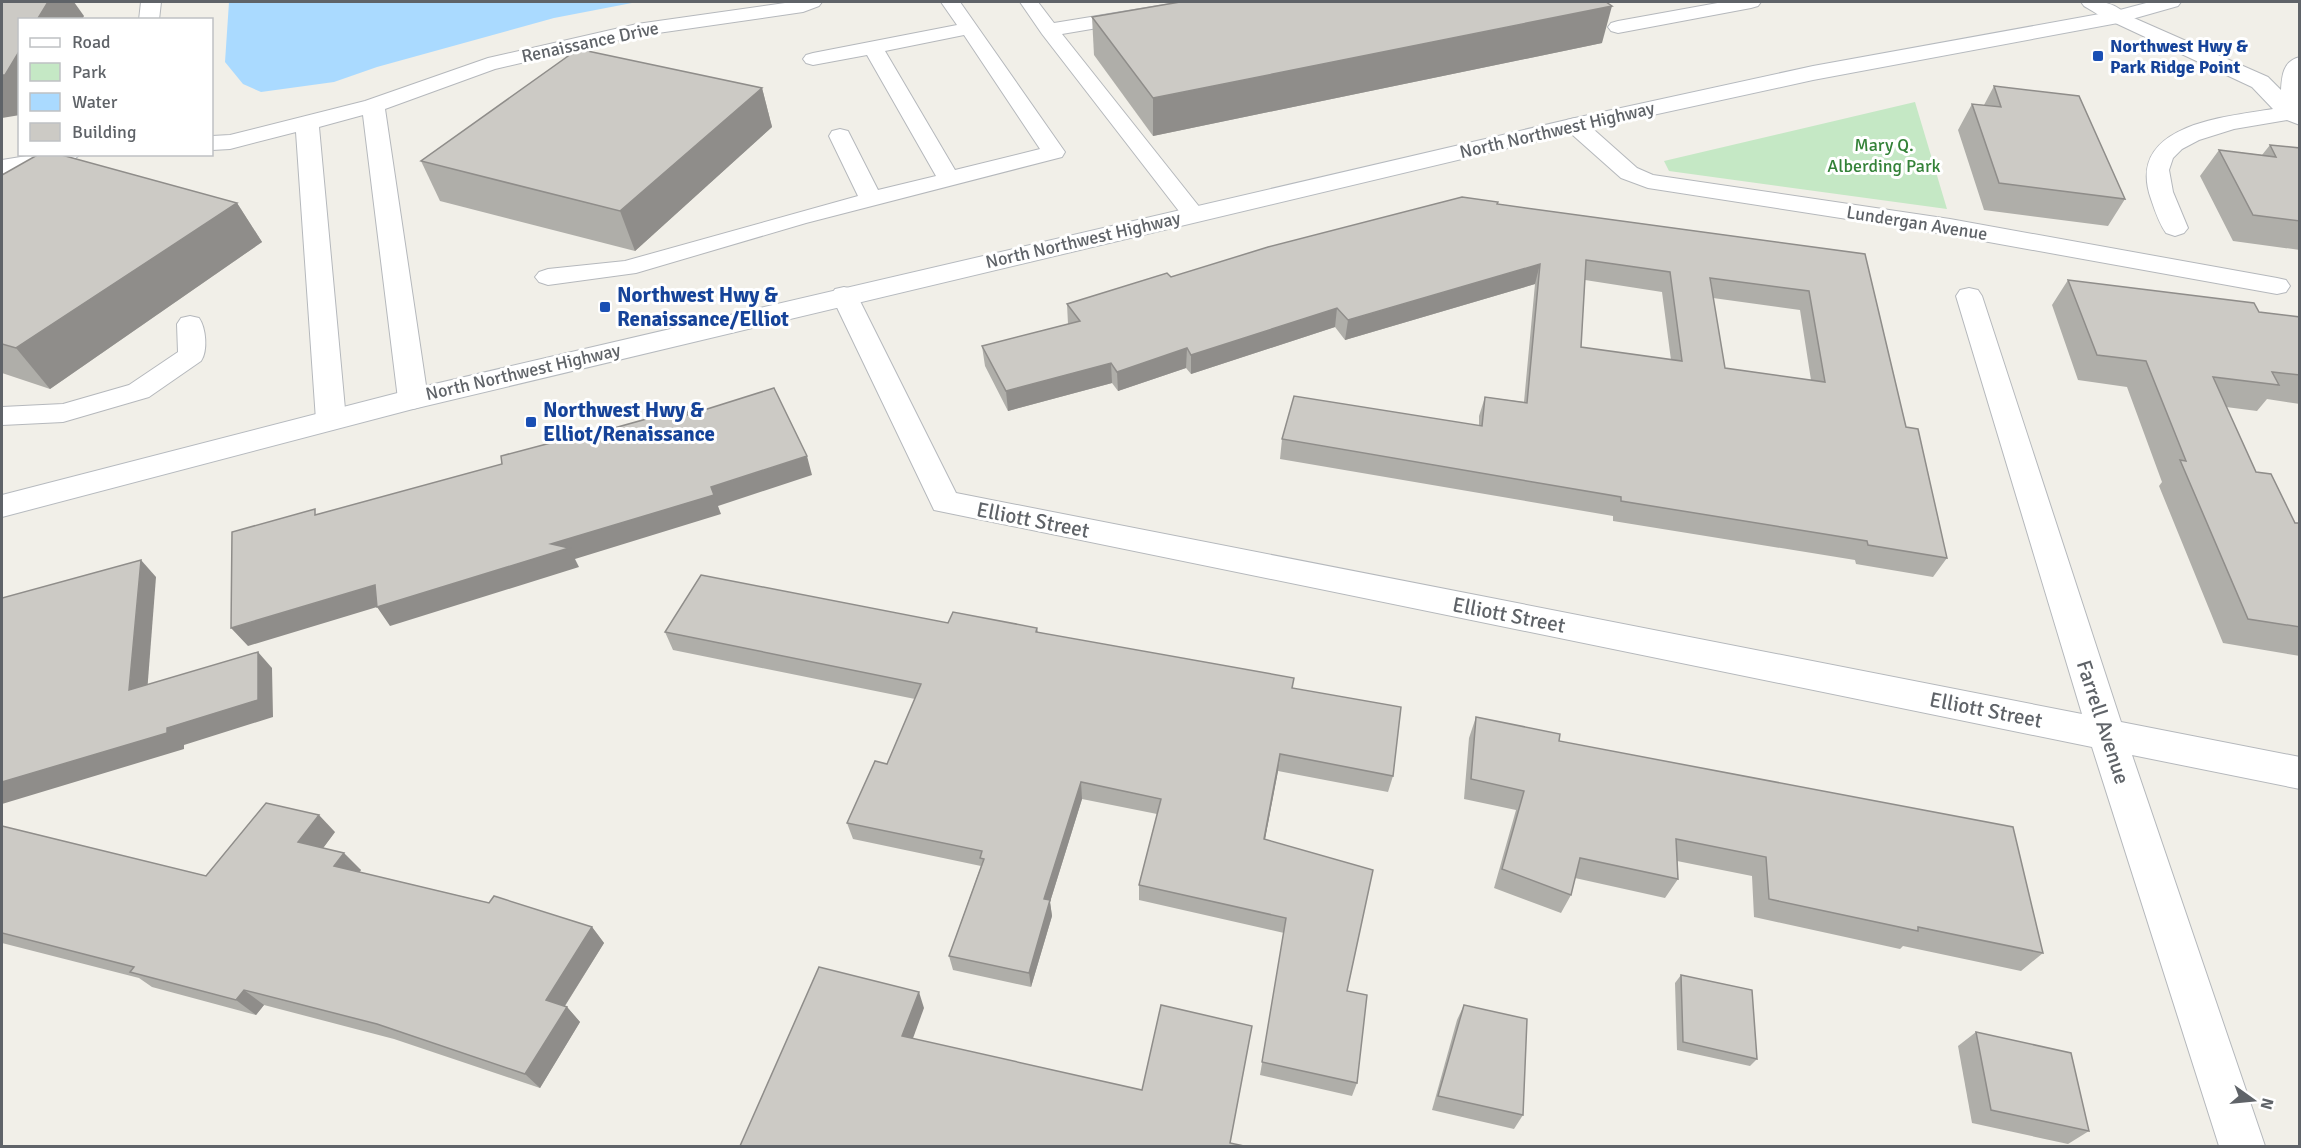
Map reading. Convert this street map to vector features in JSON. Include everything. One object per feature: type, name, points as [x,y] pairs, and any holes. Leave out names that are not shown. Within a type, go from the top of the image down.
[{"type":"street","points":[[149,18],[152,2]]},
{"type":"street","name":"Renaissance Drive","points":[[213,143],[230,142],[373,106],[488,64],[637,30],[781,10],[812,2]]},
{"type":"street","name":"North Northwest Highway","points":[[2,506],[413,399],[1575,125],[1813,73],[2118,16],[2171,2]]},
{"type":"street","points":[[2118,16],[2236,96],[2295,116]]},
{"type":"street","points":[[2118,16],[2260,82],[2295,116]]},
{"type":"street","points":[[2295,116],[2293,71],[2300,63]]},
{"type":"street","points":[[373,106],[413,399]]},
{"type":"street","points":[[2175,228],[2157,175],[2157,168],[2165,149],[2192,133],[2295,116]]},
{"type":"street","points":[[307,123],[331,420]]},
{"type":"street","name":"Lundergan Avenue","points":[[1575,125],[1629,173],[1648,182],[1950,227],[2277,286]]},
{"type":"street","name":"Elliott Street","points":[[844,296],[945,502],[2300,773]]},
{"type":"street","name":"Farrell Avenue","points":[[1969,296],[2107,735],[2242,1146]]},
{"type":"lane","points":[[549,277],[627,268],[871,199],[1054,152],[951,2]]},
{"type":"lane","points":[[1029,2],[1193,214]]},
{"type":"lane","points":[[1049,30],[1215,2]]},
{"type":"lane","points":[[1618,27],[1751,2]]},
{"type":"lane","points":[[2091,2],[2118,16]]},
{"type":"lane","points":[[813,59],[970,28]]},
{"type":"lane","points":[[873,48],[949,179]]},
{"type":"lane","points":[[840,136],[871,199]]},
{"type":"lane","points":[[2,167],[62,156]]},
{"type":"lane","points":[[2,416],[63,413],[139,391],[192,355],[190,324]]},
{"type":"green space","name":"Mary Q. Alberding Park","points":[[1915,102],[1947,209],[1669,171],[1664,161]]},
{"type":"water","points":[[229,2],[637,2],[554,18],[377,67],[334,82],[261,92],[243,84],[225,62]]},
{"type":"building","points":[[2,2],[48,2],[38,18],[18,18],[18,53],[5,75],[2,75]]},
{"type":"building","points":[[1180,2],[1606,2],[1612,6],[1153,98],[1092,17]]},
{"type":"building","points":[[578,49],[762,88],[620,211],[421,161]]},
{"type":"building","points":[[1994,86],[2079,96],[2125,199],[1999,183],[1972,104],[2001,107]]},
{"type":"building","points":[[2270,145],[2300,148],[2300,221],[2253,215],[2219,150],[2276,157]]},
{"type":"building","points":[[35,156],[65,156],[237,203],[16,348],[2,344],[2,175]]},
{"type":"building","points":[[1462,197],[1498,202],[1497,204],[1865,254],[1906,427],[1918,429],[1947,558],[1868,545],[1867,541],[1621,501],[1621,497],[1282,439],[1294,396],[1482,426],[1485,397],[1527,403],[1540,264],[1348,320],[1337,308],[1191,355],[1187,348],[1117,372],[1111,363],[1006,391],[982,346],[1080,321],[1067,304],[1167,273],[1171,277],[1268,247]],"holes":[[[1586,260],[1670,272],[1682,361],[1581,347]],[[1710,278],[1809,291],[1825,382],[1725,368]]]},
{"type":"building","points":[[2068,280],[2254,303],[2259,312],[2300,317],[2300,375],[2272,372],[2279,385],[2213,377],[2256,472],[2271,474],[2295,523],[2300,523],[2300,627],[2248,619],[2180,460],[2186,461],[2146,361],[2097,355]]},
{"type":"building","points":[[774,388],[807,456],[711,487],[714,495],[551,544],[569,548],[377,607],[375,585],[231,628],[232,532],[315,509],[315,515],[502,464],[501,456],[577,436],[578,438],[686,408],[688,415]]},
{"type":"building","points":[[141,560],[129,690],[258,652],[258,700],[167,728],[167,733],[2,782],[2,598]]},
{"type":"building","points":[[701,575],[948,623],[953,612],[1037,628],[1036,632],[1294,678],[1292,688],[1401,707],[1393,776],[1280,754],[1264,839],[1373,870],[1347,991],[1367,995],[1357,1083],[1262,1062],[1286,918],[1139,885],[1161,799],[1081,782],[1044,899],[1050,900],[1029,973],[949,956],[984,859],[980,858],[982,851],[847,823],[875,761],[887,764],[921,684],[665,632]]},
{"type":"building","points":[[1476,717],[1560,734],[1559,741],[2013,827],[2043,953],[1918,927],[1918,931],[1769,899],[1766,857],[1676,839],[1678,879],[1580,858],[1571,895],[1502,869],[1524,791],[1471,779]]},
{"type":"building","points":[[266,803],[319,815],[298,842],[344,853],[334,866],[489,903],[494,896],[592,927],[546,1000],[567,1007],[525,1074],[377,1024],[244,990],[236,1000],[130,972],[134,967],[2,933],[2,826],[206,876]]},
{"type":"building","points":[[819,967],[919,992],[902,1036],[1142,1090],[1161,1005],[1252,1026],[1230,1143],[1244,1146],[740,1146]]},
{"type":"building","points":[[1681,975],[1752,990],[1757,1059],[1683,1042]]},
{"type":"building","points":[[1464,1005],[1527,1019],[1523,1115],[1438,1096]]},
{"type":"building","points":[[1976,1032],[2071,1053],[2089,1131],[1991,1110]]},
{"type":"place","name":"Northwest Hwy & Park Ridge Point","points":[[2098,56]]},
{"type":"place","name":"Northwest Hwy & Renaissance/Elliot","points":[[605,307]]},
{"type":"place","name":"Northwest Hwy & Elliot/Renaissance","points":[[531,422]]}]
